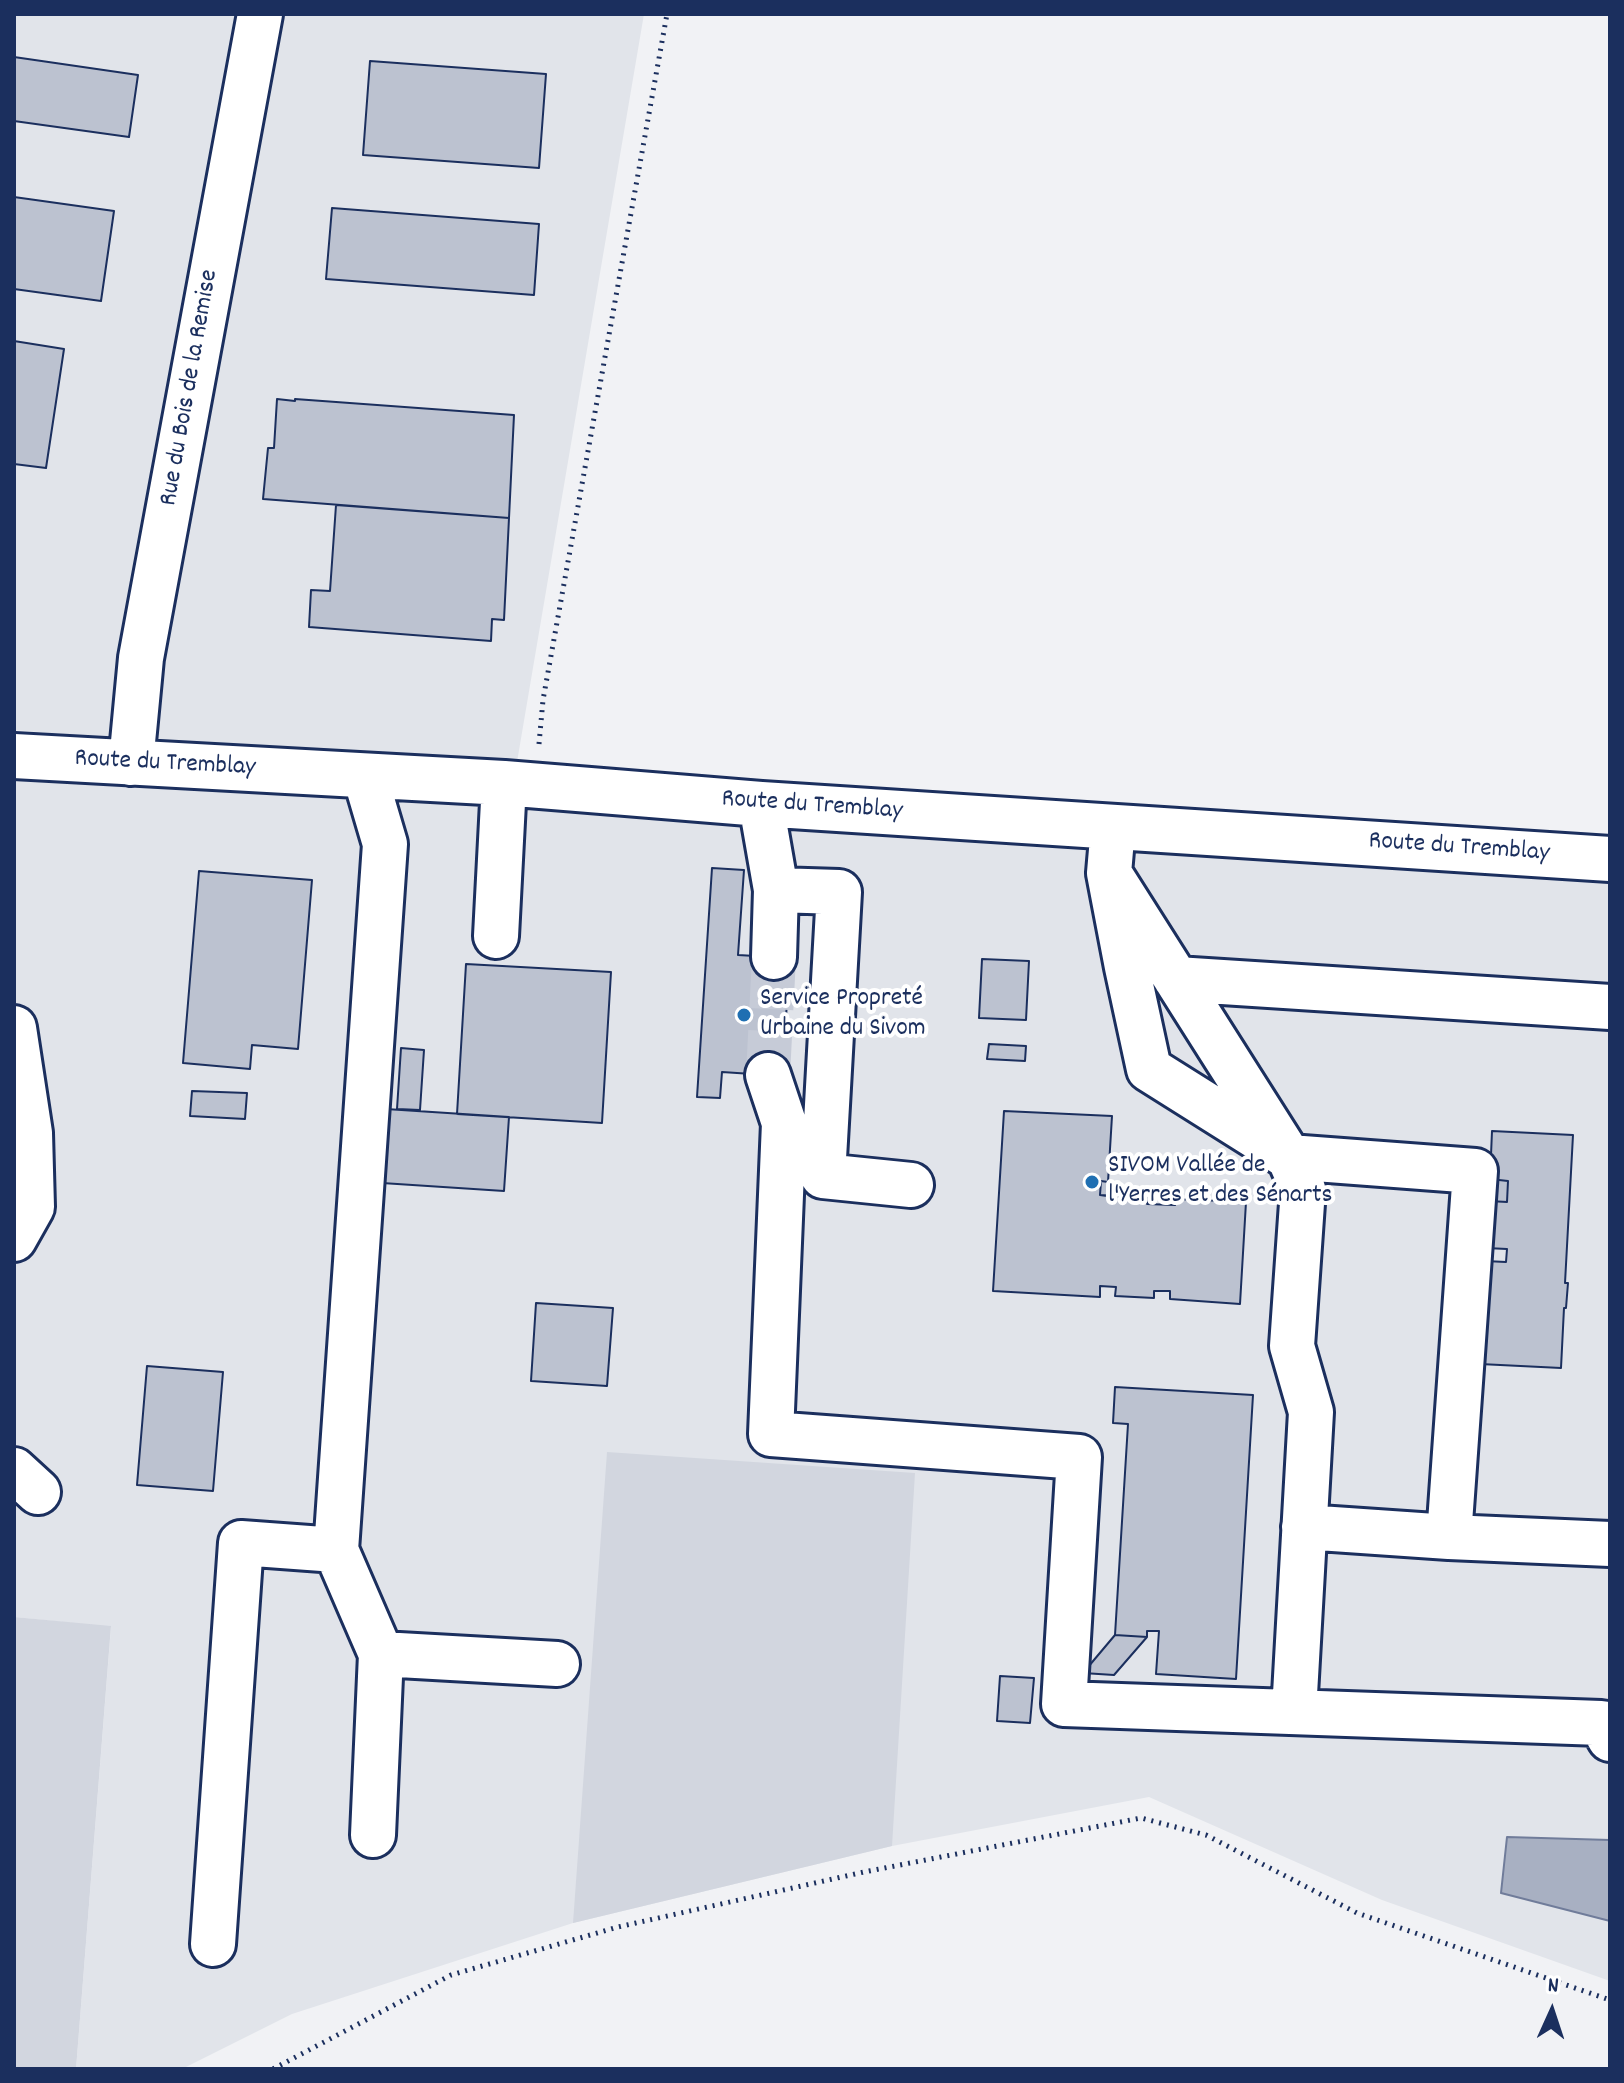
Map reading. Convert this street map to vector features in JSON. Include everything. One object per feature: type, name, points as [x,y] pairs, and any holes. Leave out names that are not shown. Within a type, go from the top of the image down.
[{"type":"street","name":"Rue du Bois de la Remise","points":[[131,763],[141,658],[260,14]]},
{"type":"street","name":"Route du Tremblay","points":[[14,756],[520,784],[761,804],[1610,859]]},
{"type":"street","points":[[365,776],[385,844],[336,1550],[381,1654],[373,1835]]},
{"type":"street","points":[[496,936],[520,784]]},
{"type":"street","points":[[761,804],[776,890],[774,957]]},
{"type":"street","points":[[1113,827],[1109,873],[1149,1069],[1289,1157],[1475,1171],[1449,1537]]},
{"type":"street","points":[[1109,873],[1289,1157],[1303,1189],[1292,1346],[1311,1412],[1294,1712]]},
{"type":"street","points":[[776,890],[839,892],[823,1176],[911,1185]]},
{"type":"street","points":[[1176,979],[1610,1007]]},
{"type":"street","points":[[14,1028],[30,1133],[32,1207],[14,1239]]},
{"type":"street","points":[[768,1075],[784,1123],[771,1434],[1079,1457],[1064,1704],[1601,1723],[1610,1739]]},
{"type":"street","points":[[1304,1527],[1610,1544]]},
{"type":"street","points":[[213,1944],[241,1543],[336,1550]]},
{"type":"street","points":[[381,1654],[557,1664]]},
{"type":"path","points":[[520,784],[543,700],[667,14]]},
{"type":"path","points":[[273,2069],[451,1975],[618,1927],[864,1872],[1141,1818],[1206,1835],[1357,1913],[1610,2000]]},
{"type":"shaded area","points":[[14,14],[644,14],[517,762],[183,744],[14,730]]},
{"type":"shaded area","points":[[14,777],[1610,861],[1610,1981],[1382,1900],[1149,1797],[892,1846],[573,1923],[292,2014],[182,2069],[76,2069],[111,1627],[14,1617]]},
{"type":"shaded area","points":[[607,1452],[915,1473],[892,1846],[573,1923]]},
{"type":"shaded area","points":[[14,1617],[111,1626],[76,2069],[14,2069]]},
{"type":"water","points":[[1507,1837],[1610,1840],[1610,1921],[1501,1893]]},
{"type":"building","points":[[14,57],[138,75],[129,137],[14,121]]},
{"type":"building","points":[[370,61],[546,74],[539,168],[363,155]]},
{"type":"building","points":[[14,197],[114,211],[101,301],[14,289]]},
{"type":"building","points":[[332,208],[539,224],[534,295],[326,279]]},
{"type":"building","points":[[14,341],[64,349],[46,468],[14,464]]},
{"type":"building","points":[[277,399],[514,415],[509,518],[263,499],[268,448],[274,448]]},
{"type":"building","points":[[336,505],[509,518],[504,620],[492,619],[491,641],[309,627],[311,590],[330,591]]},
{"type":"building","name":"Service Propreté Urbaine du Sivom","points":[[712,868],[744,870],[738,955],[790,958],[782,1076],[722,1072],[720,1098],[697,1097]]},
{"type":"building","points":[[199,871],[312,880],[298,1049],[252,1045],[250,1069],[183,1063]]},
{"type":"building","points":[[982,959],[1029,961],[1026,1020],[979,1018]]},
{"type":"building","points":[[466,964],[611,972],[602,1123],[457,1114]]},
{"type":"building","points":[[989,1044],[1026,1046],[1025,1061],[987,1059]]},
{"type":"building","points":[[401,1048],[424,1050],[420,1110],[397,1109]]},
{"type":"building","points":[[192,1091],[247,1093],[245,1119],[190,1116]]},
{"type":"building","points":[[386,1109],[509,1117],[504,1191],[382,1183]]},
{"type":"building","points":[[1004,1111],[1112,1116],[1108,1182],[1101,1181],[1100,1195],[1148,1198],[1147,1204],[1175,1205],[1176,1199],[1246,1202],[1240,1304],[1170,1299],[1170,1291],[1154,1291],[1154,1298],[1115,1296],[1116,1287],[1100,1286],[1100,1297],[993,1291]]},
{"type":"building","points":[[1492,1131],[1573,1135],[1565,1283],[1568,1283],[1561,1368],[1480,1364],[1485,1261],[1506,1262],[1507,1249],[1486,1248],[1489,1201],[1507,1202],[1508,1181],[1490,1179]]},
{"type":"building","points":[[1490,1179],[1508,1181],[1507,1202],[1489,1201]]},
{"type":"building","points":[[1101,1181],[1108,1182],[1107,1196],[1100,1195]]},
{"type":"building","points":[[536,1303],[613,1308],[607,1386],[531,1381]]},
{"type":"building","points":[[147,1366],[223,1372],[213,1491],[137,1485]]},
{"type":"building","points":[[1115,1387],[1253,1395],[1236,1679],[1156,1674],[1159,1631],[1147,1631],[1147,1637],[1115,1635],[1128,1424],[1113,1423]]},
{"type":"building","points":[[1115,1635],[1147,1637],[1114,1675],[1083,1673]]},
{"type":"building","points":[[1000,1676],[1034,1678],[1030,1723],[997,1721]]},
{"type":"tunnel","points":[[768,1075],[774,957]]},
{"type":"place","name":"Service Propreté Urbaine du Sivom","points":[[744,1015]]},
{"type":"place","name":"SIVOM Vallée de l'Yerres et des Sénarts","points":[[1092,1182]]}]
